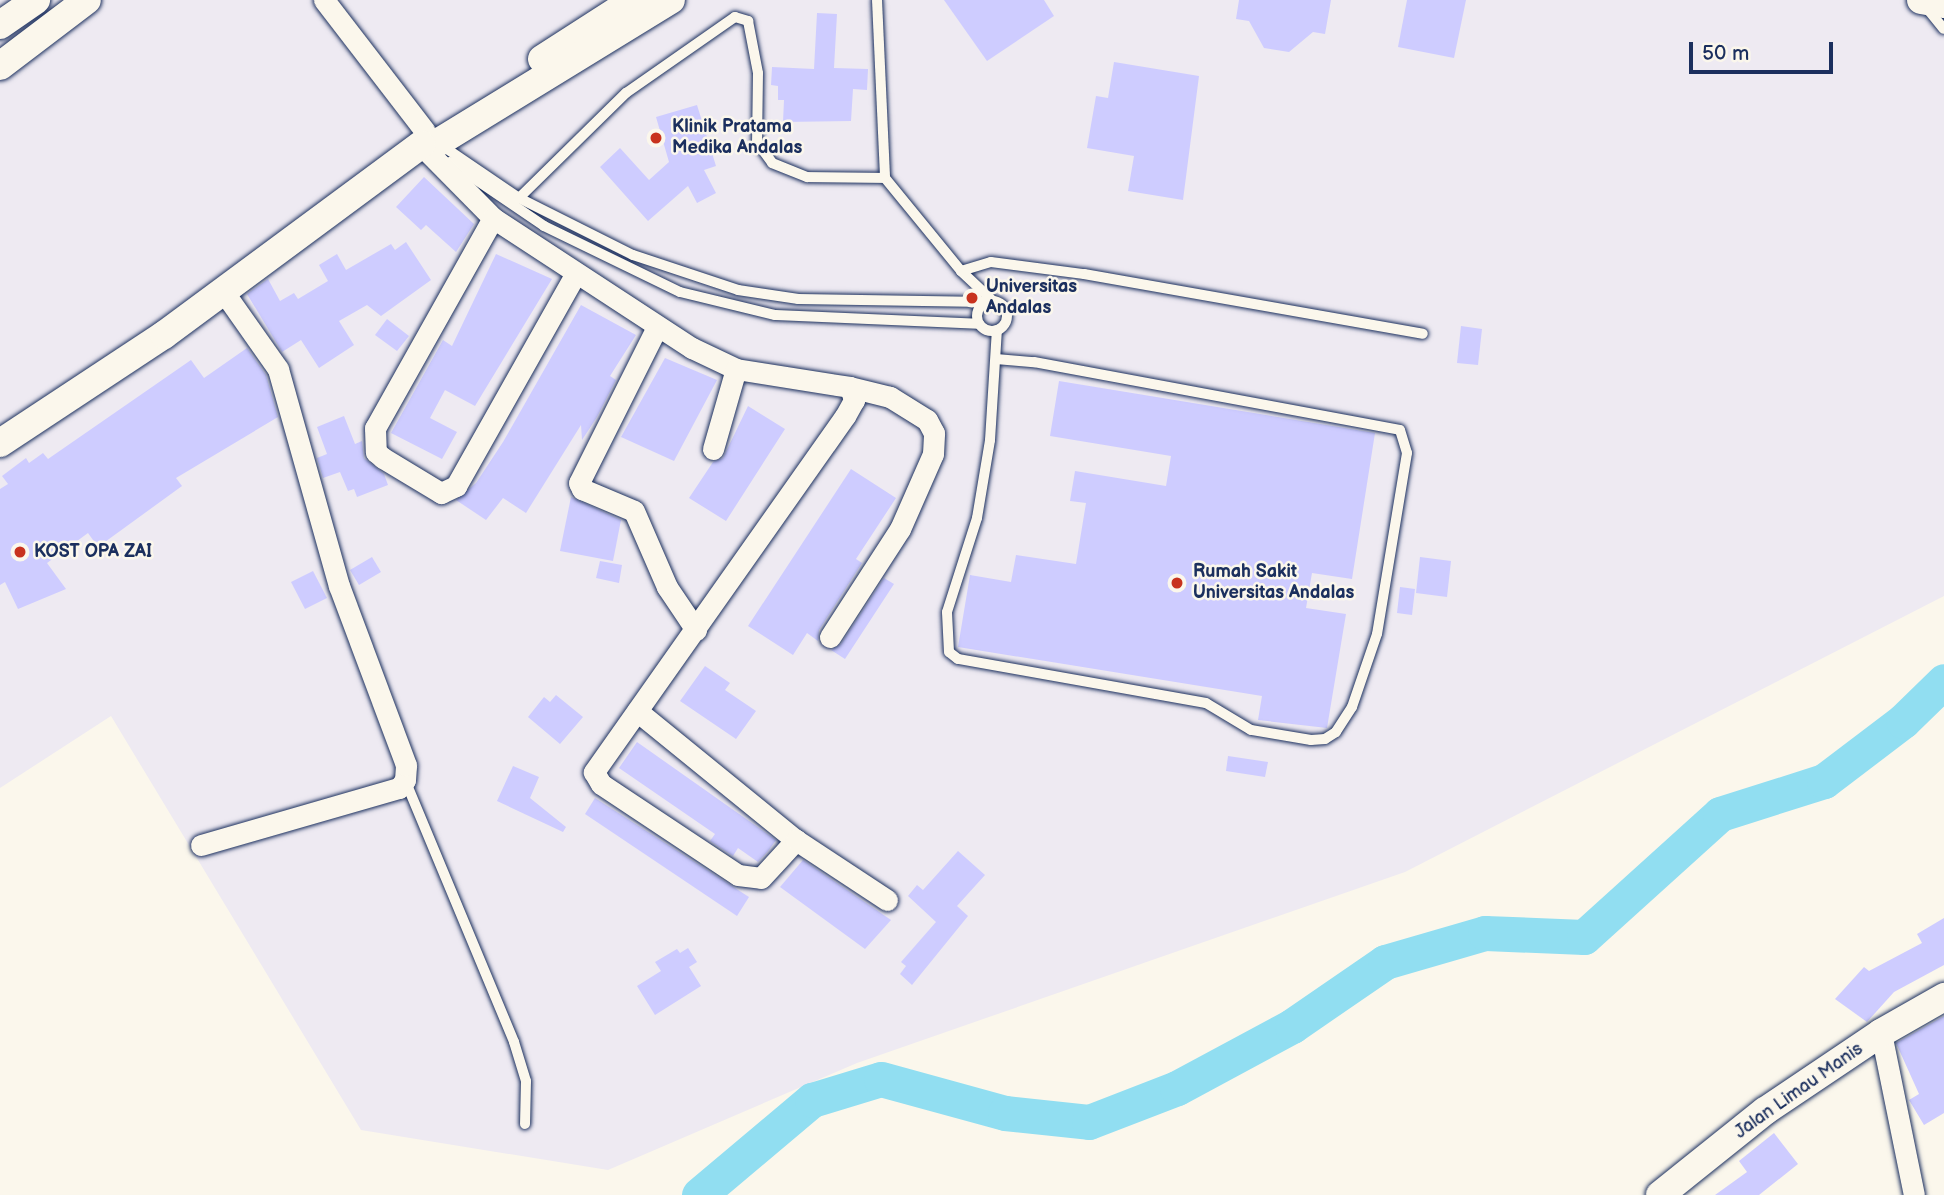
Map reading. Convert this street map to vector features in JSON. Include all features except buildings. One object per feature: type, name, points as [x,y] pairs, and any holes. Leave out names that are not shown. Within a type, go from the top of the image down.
[{"type":"street","points":[[0,25],[36,0]]},
{"type":"street","points":[[0,66],[86,0]]},
{"type":"street","points":[[324,0],[430,141],[493,218],[575,275],[657,327],[736,369],[850,387],[890,397],[920,414],[934,433],[934,444],[918,494],[900,529],[830,638]]},
{"type":"street","points":[[0,443],[223,291],[430,141],[634,0]]},
{"type":"street","points":[[430,141],[671,0]]},
{"type":"street","points":[[1920,0],[1944,4]]},
{"type":"street","points":[[493,218],[375,428],[376,452],[383,458],[441,493],[456,486],[575,275]]},
{"type":"street","points":[[201,845],[387,792],[405,780],[406,765],[340,586],[278,369],[223,291]]},
{"type":"street","points":[[657,327],[579,483],[582,489],[634,511],[667,587],[696,629]]},
{"type":"street","points":[[713,449],[736,369]]},
{"type":"street","points":[[796,839],[761,878],[746,877],[601,784],[594,772],[597,762],[696,629],[845,416],[853,400],[850,387]]},
{"type":"street","points":[[637,711],[796,839],[887,900]]},
{"type":"street","name":"Jalan Limau Manis","points":[[1660,1195],[1765,1111],[1881,1033],[1944,997]]},
{"type":"street","points":[[1881,1033],[1914,1195]]},
{"type":"lane","points":[[877,0],[885,178],[961,271],[990,302],[1006,314],[997,330],[990,440],[977,518],[947,612],[949,652],[958,659],[1206,703],[1251,730],[1311,740],[1336,733],[1352,707],[1377,634],[1407,453],[1399,430],[1034,362],[996,359]]},
{"type":"lane","points":[[1920,0],[1944,29]]},
{"type":"lane","points":[[519,198],[626,93],[735,18],[748,21],[758,73],[757,142],[772,163],[807,177],[885,178]]},
{"type":"lane","points":[[430,141],[519,198],[633,255],[738,290],[824,300],[990,302]]},
{"type":"lane","points":[[430,141],[508,205],[590,251],[680,292],[775,314],[979,324],[997,330]]},
{"type":"lane","points":[[961,271],[990,262],[1084,274],[1423,334]]},
{"type":"lane","points":[[979,324],[978,311],[990,302]]},
{"type":"lane","points":[[405,780],[514,1042],[526,1081],[525,1124]]},
{"type":"shaded area","name":"Universitas Andalas","points":[[0,0],[1944,0],[1944,596],[1405,872],[857,1063],[608,1170],[361,1130],[111,716],[0,788]]},
{"type":"waterway","points":[[699,1195],[812,1100],[881,1079],[1005,1113],[1089,1122],[1177,1088],[1292,1026],[1385,962],[1485,933],[1584,937],[1720,814],[1824,781],[1903,721],[1944,681]]},
{"type":"place","name":"Klinik Pratama Medika Andalas","points":[[656,138]]},
{"type":"place","name":"Universitas Andalas","points":[[972,298]]},
{"type":"place","name":"KOST OPA ZAI","points":[[20,552]]},
{"type":"place","name":"Rumah Sakit Universitas Andalas","points":[[1177,583]]}]
